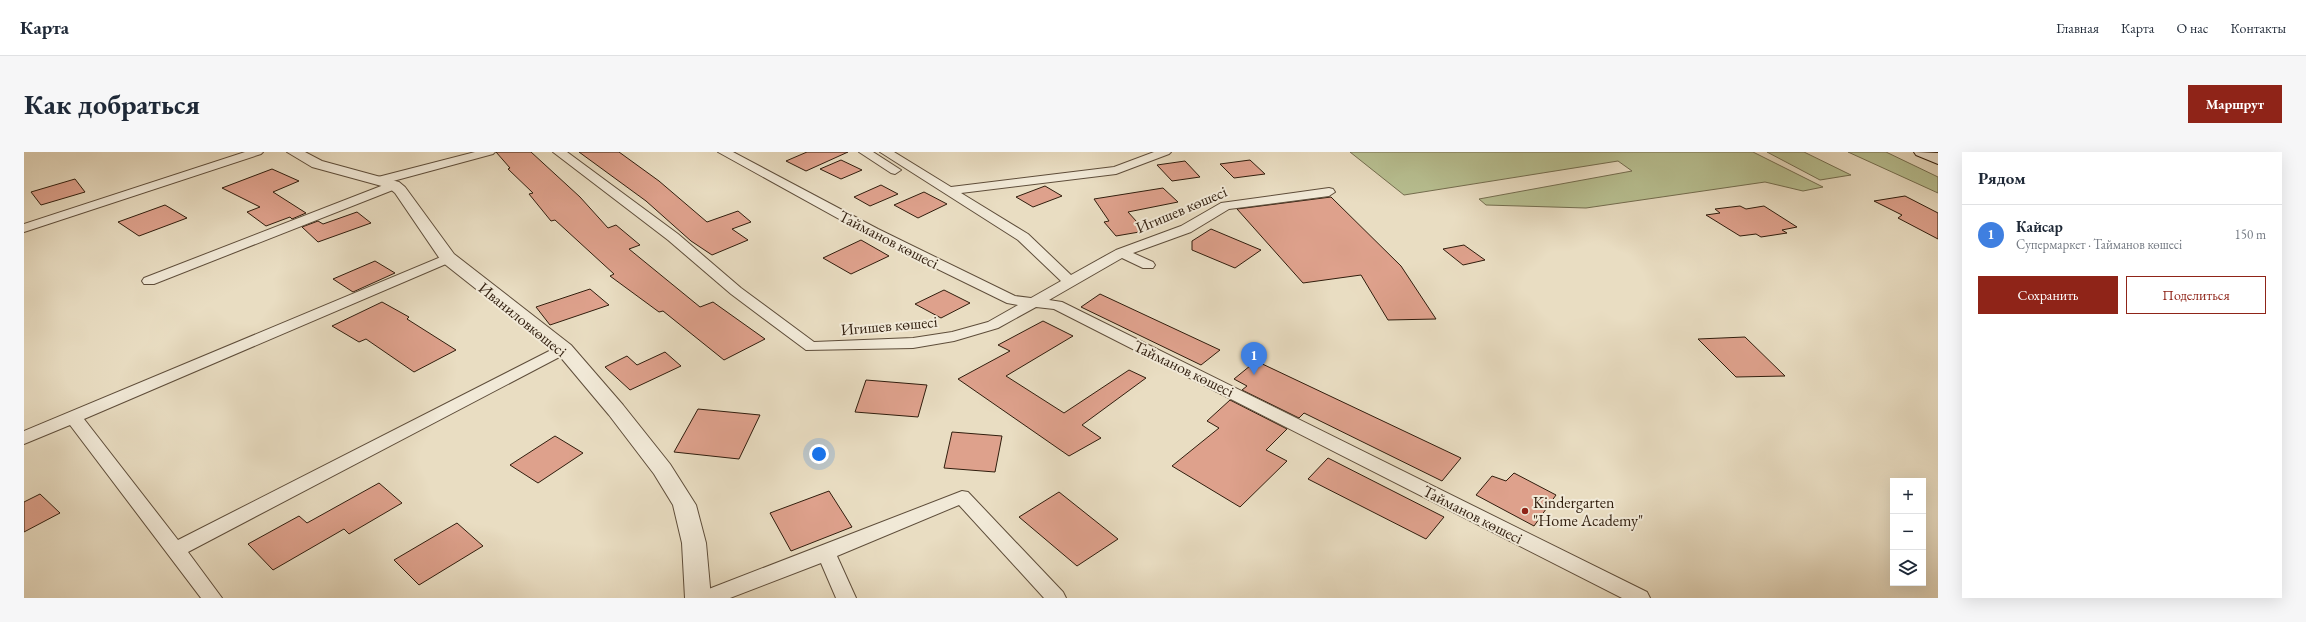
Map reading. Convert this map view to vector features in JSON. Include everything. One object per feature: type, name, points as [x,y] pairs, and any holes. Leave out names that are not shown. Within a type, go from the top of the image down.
[{"type":"main road","points":[[1922,152],[1938,160]]},
{"type":"street","points":[[24,228],[257,152]]},
{"type":"street","points":[[294,152],[317,164],[388,183]]},
{"type":"street","points":[[149,281],[388,183],[489,152]]},
{"type":"street","name":"Игишев көшесі","points":[[559,152],[673,237],[736,291],[812,347],[913,343],[954,336],[993,325],[1121,253],[1147,242],[1186,229],[1226,206],[1329,192]]},
{"type":"street","name":"Тайманов көшесі","points":[[724,152],[880,235],[1012,300],[1057,305],[1640,598]]},
{"type":"street","points":[[865,152],[903,175],[919,175]]},
{"type":"street","points":[[886,152],[919,175],[949,191],[1023,237],[1048,258],[1070,283]]},
{"type":"street","points":[[949,191],[1116,170],[1166,152]]},
{"type":"street","name":"Иваниловкөшесі","points":[[388,183],[400,190],[448,258],[564,349],[616,410],[662,469],[684,505],[694,543],[698,598]]},
{"type":"street","points":[[1121,253],[1148,266]]},
{"type":"street","points":[[24,438],[448,258]]},
{"type":"street","points":[[175,550],[564,349]]},
{"type":"street","points":[[73,416],[212,598]]},
{"type":"street","points":[[708,598],[826,553],[962,496],[1056,598]]},
{"type":"street","points":[[826,553],[846,598]]},
{"type":"green space","points":[[1350,152],[1753,152],[1823,187],[1803,191],[1765,182],[1586,208],[1486,205],[1479,199],[1632,171],[1618,161],[1404,195]]},
{"type":"green space","points":[[1767,152],[1804,152],[1851,175],[1820,180]]},
{"type":"green space","points":[[1848,152],[1886,152],[1938,177],[1938,193]]},
{"type":"building","points":[[496,152],[531,152],[580,197],[608,228],[616,225],[640,245],[629,249],[700,307],[713,302],[765,339],[724,360],[663,311],[659,312],[610,276],[614,274],[555,220],[551,221],[529,194],[533,193],[508,169],[510,168]]},
{"type":"building","points":[[579,152],[619,152],[659,181],[707,222],[738,211],[751,222],[732,229],[748,240],[712,255],[691,241],[646,201]]},
{"type":"building","points":[[807,152],[848,152],[806,171],[786,161]]},
{"type":"building","points":[[841,160],[862,170],[841,179],[820,169]]},
{"type":"building","points":[[1250,160],[1265,174],[1234,178],[1220,164]]},
{"type":"building","points":[[1185,161],[1200,177],[1172,181],[1157,165]]},
{"type":"building","points":[[272,169],[299,181],[273,192],[306,213],[292,219],[290,217],[266,226],[247,212],[260,207],[222,188]]},
{"type":"building","points":[[75,179],[85,192],[41,205],[31,192]]},
{"type":"building","points":[[881,185],[898,194],[870,206],[854,197]]},
{"type":"building","points":[[1045,186],[1062,196],[1033,207],[1016,197]]},
{"type":"building","points":[[1163,188],[1178,202],[1128,212],[1145,231],[1116,236],[1104,222],[1109,221],[1094,199]]},
{"type":"building","points":[[924,192],[947,204],[918,218],[894,205]]},
{"type":"building","points":[[1905,196],[1938,213],[1938,239],[1898,218],[1902,215],[1874,201]]},
{"type":"building","points":[[1331,197],[1401,266],[1436,319],[1388,320],[1361,275],[1303,283],[1237,209]]},
{"type":"building","points":[[165,205],[187,218],[139,236],[118,222]]},
{"type":"building","points":[[1740,206],[1746,209],[1764,206],[1797,227],[1782,230],[1787,233],[1761,237],[1756,234],[1740,236],[1706,215],[1720,213],[1715,209]]},
{"type":"building","points":[[357,212],[371,223],[318,242],[302,227],[318,221],[323,224]]},
{"type":"building","points":[[1211,229],[1261,250],[1235,268],[1192,250],[1192,241]]},
{"type":"building","points":[[861,240],[889,256],[851,274],[823,258]]},
{"type":"building","points":[[1464,245],[1485,260],[1463,265],[1443,249]]},
{"type":"building","points":[[375,261],[395,273],[353,292],[333,279]]},
{"type":"building","points":[[590,289],[609,305],[550,325],[536,307]]},
{"type":"building","points":[[944,290],[970,303],[941,318],[915,304]]},
{"type":"building","points":[[1100,294],[1220,350],[1201,365],[1081,307]]},
{"type":"building","points":[[382,302],[409,317],[407,319],[456,350],[414,372],[366,339],[359,342],[332,326]]},
{"type":"building","points":[[1043,321],[1073,336],[1006,376],[1064,413],[1129,370],[1146,378],[1082,425],[1101,438],[1069,456],[958,379],[1010,351],[998,345]]},
{"type":"building","points":[[1745,337],[1785,376],[1736,377],[1698,339]]},
{"type":"building","points":[[665,352],[681,366],[630,390],[605,367],[627,356],[637,365]]},
{"type":"building","points":[[1256,361],[1461,458],[1442,481],[1304,413],[1299,418],[1242,390],[1247,386],[1234,379]]},
{"type":"building","points":[[866,380],[927,385],[918,417],[855,412]]},
{"type":"building","points":[[1230,400],[1287,429],[1266,450],[1287,461],[1240,507],[1172,466],[1219,428],[1207,421]]},
{"type":"building","points":[[698,409],[760,415],[739,459],[674,452]]},
{"type":"building","points":[[952,432],[1002,436],[995,472],[944,468]]},
{"type":"building","points":[[555,436],[583,453],[538,483],[510,465]]},
{"type":"building","points":[[1328,458],[1444,517],[1426,539],[1308,479]]},
{"type":"building","name":"Kindergarten \"Home Academy\"","points":[[1514,473],[1556,495],[1534,526],[1476,495],[1492,476],[1506,481]]},
{"type":"building","points":[[379,483],[402,503],[349,534],[344,529],[273,570],[248,544],[299,516],[307,523]]},
{"type":"building","points":[[829,491],[852,527],[791,551],[770,513]]},
{"type":"building","points":[[1059,492],[1118,539],[1077,566],[1019,517]]},
{"type":"building","points":[[40,494],[60,513],[24,532],[24,502]]},
{"type":"building","points":[[457,523],[483,546],[419,585],[394,560]]},
{"type":"place","name":"Кайсар","points":[[1254,375]]},
{"type":"place","name":"Kindergarten \"Home Academy\"","points":[[1525,511]]}]
